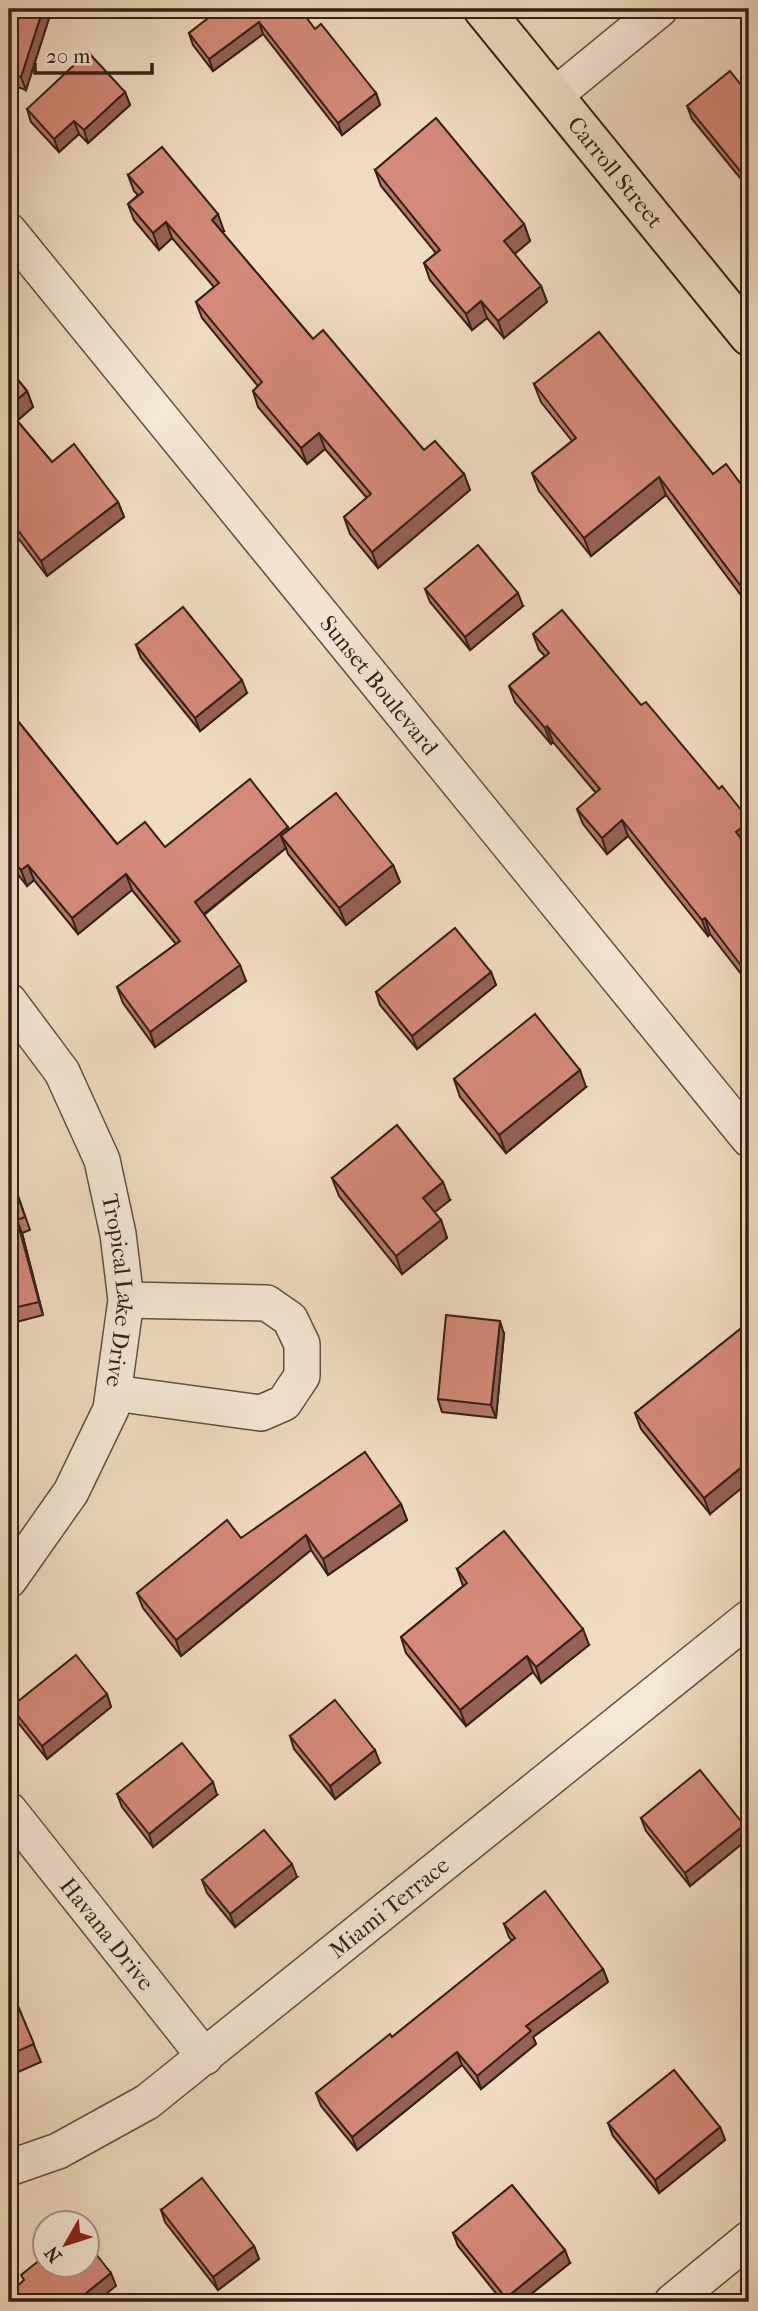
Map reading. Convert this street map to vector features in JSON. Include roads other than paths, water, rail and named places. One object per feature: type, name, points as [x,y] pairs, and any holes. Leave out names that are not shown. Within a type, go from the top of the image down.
[{"type":"main road","name":"Carroll Street","points":[[483,9],[749,335]]},
{"type":"street","points":[[554,96],[660,9]]},
{"type":"street","name":"Sunset Boulevard","points":[[9,230],[749,1139]]},
{"type":"street","name":"Tropical Lake Drive","points":[[9,1001],[62,1072],[102,1160],[118,1234],[127,1300],[111,1409],[71,1492],[9,1580]]},
{"type":"street","points":[[114,1392],[261,1413],[284,1402],[302,1376],[302,1344],[290,1319],[267,1303],[127,1300]]},
{"type":"street","name":"Miami Terrace","points":[[9,2168],[58,2151],[147,2102],[749,1618]]},
{"type":"street","name":"Havana Drive","points":[[9,1810],[205,2057]]},
{"type":"street","points":[[672,2302],[749,2239]]}]
